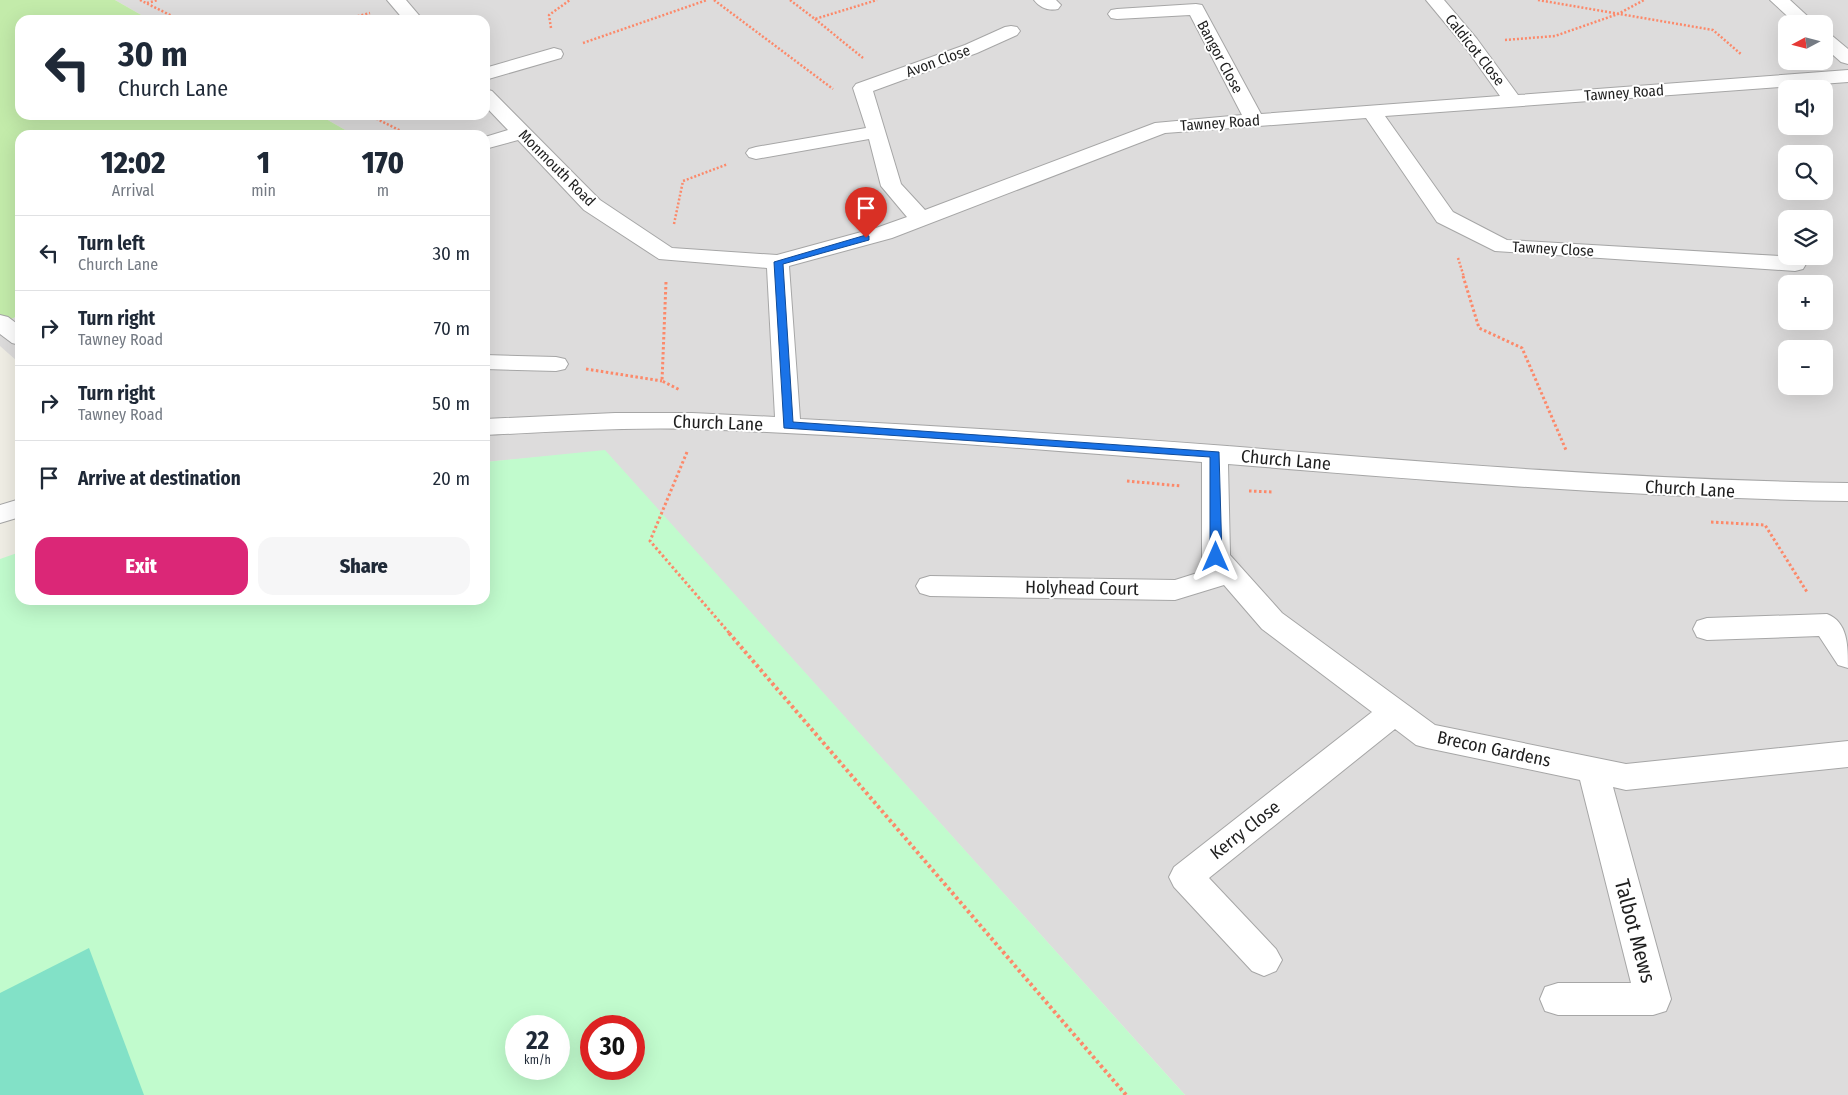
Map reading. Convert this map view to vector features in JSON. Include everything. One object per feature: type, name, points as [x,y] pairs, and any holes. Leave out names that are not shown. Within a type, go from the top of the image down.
[{"type":"street","points":[[396,0],[410,15]]},
{"type":"street","name":"Caldicot Close","points":[[1435,0],[1471,43],[1513,101]]},
{"type":"street","points":[[1779,0],[1796,15]]},
{"type":"street","name":"Bangor Close","points":[[1117,14],[1196,9],[1254,120]]},
{"type":"street","name":"Avon Close","points":[[863,88],[971,49],[1011,31]]},
{"type":"street","points":[[1833,46],[1848,58]]},
{"type":"street","points":[[490,73],[554,54]]},
{"type":"street","name":"Tawney Road","points":[[778,262],[884,233],[1162,127],[1848,76]]},
{"type":"street","points":[[863,88],[891,186],[921,219]]},
{"type":"street","name":"Monmouth Road","points":[[490,100],[592,205],[667,254],[778,262]]},
{"type":"street","name":"Tawney Close","points":[[1372,112],[1445,217],[1503,246],[1778,263]]},
{"type":"street","points":[[756,153],[877,132]]},
{"type":"street","points":[[490,142],[521,133]]},
{"type":"street","points":[[778,262],[788,426]]},
{"type":"street","points":[[0,322],[15,334]]},
{"type":"street","points":[[490,362],[556,364]]},
{"type":"street","name":"Church Lane","points":[[490,427],[596,422],[692,421],[1215,454],[1580,483],[1744,492],[1848,492]]},
{"type":"street","name":"Brecon Gardens","points":[[1215,454],[1216,557],[1272,621],[1428,736],[1626,777],[1848,754]]},
{"type":"street","points":[[0,514],[15,510]]},
{"type":"street","name":"Holyhead Court","points":[[930,586],[1175,590],[1230,573]]},
{"type":"street","points":[[1707,629],[1827,625],[1848,657]]},
{"type":"street","name":"Kerry Close","points":[[1264,960],[1186,877],[1394,712]]},
{"type":"street","name":"Talbot Mews","points":[[1558,999],[1653,999],[1593,770]]},
{"type":"path","points":[[140,0],[170,15]]},
{"type":"path","points":[[146,3],[158,0]]},
{"type":"path","points":[[570,0],[549,15],[554,54],[707,0]]},
{"type":"path","points":[[714,0],[832,89],[863,88],[875,68],[790,0]]},
{"type":"path","points":[[815,19],[877,0]]},
{"type":"path","points":[[1538,0],[1713,30],[1772,82]]},
{"type":"path","points":[[1471,43],[1555,36],[1618,14],[1644,0]]},
{"type":"path","points":[[379,120],[399,130]]},
{"type":"path","points":[[662,381],[667,254],[683,181],[756,153]]},
{"type":"path","points":[[1445,217],[1479,328],[1522,348],[1580,483]]},
{"type":"path","points":[[556,364],[662,381],[698,399],[692,421],[688,452],[650,541],[1126,1095]]},
{"type":"path","points":[[1118,480],[1275,493]]},
{"type":"path","points":[[1706,522],[1765,525],[1827,625]]},
{"type":"shaded area","points":[[115,0],[1848,0],[1848,1095],[1185,1095],[605,451],[490,462],[490,130],[345,130],[328,120],[490,120],[490,15],[141,15]]},
{"type":"shaded area","points":[[15,317],[15,359],[0,346],[0,324]]},
{"type":"green space","points":[[0,0],[115,0],[141,15],[15,15],[15,120],[328,120],[345,130],[15,130],[15,317],[0,324]]},
{"type":"green space","points":[[605,450],[1185,1095],[0,1095],[0,559],[15,554],[15,605],[490,605],[490,462]]},
{"type":"green space","points":[[89,948],[144,1095],[0,1095],[0,993]]},
{"type":"route","points":[[866,238],[778,262],[788,426],[1215,454],[1216,557]]}]
